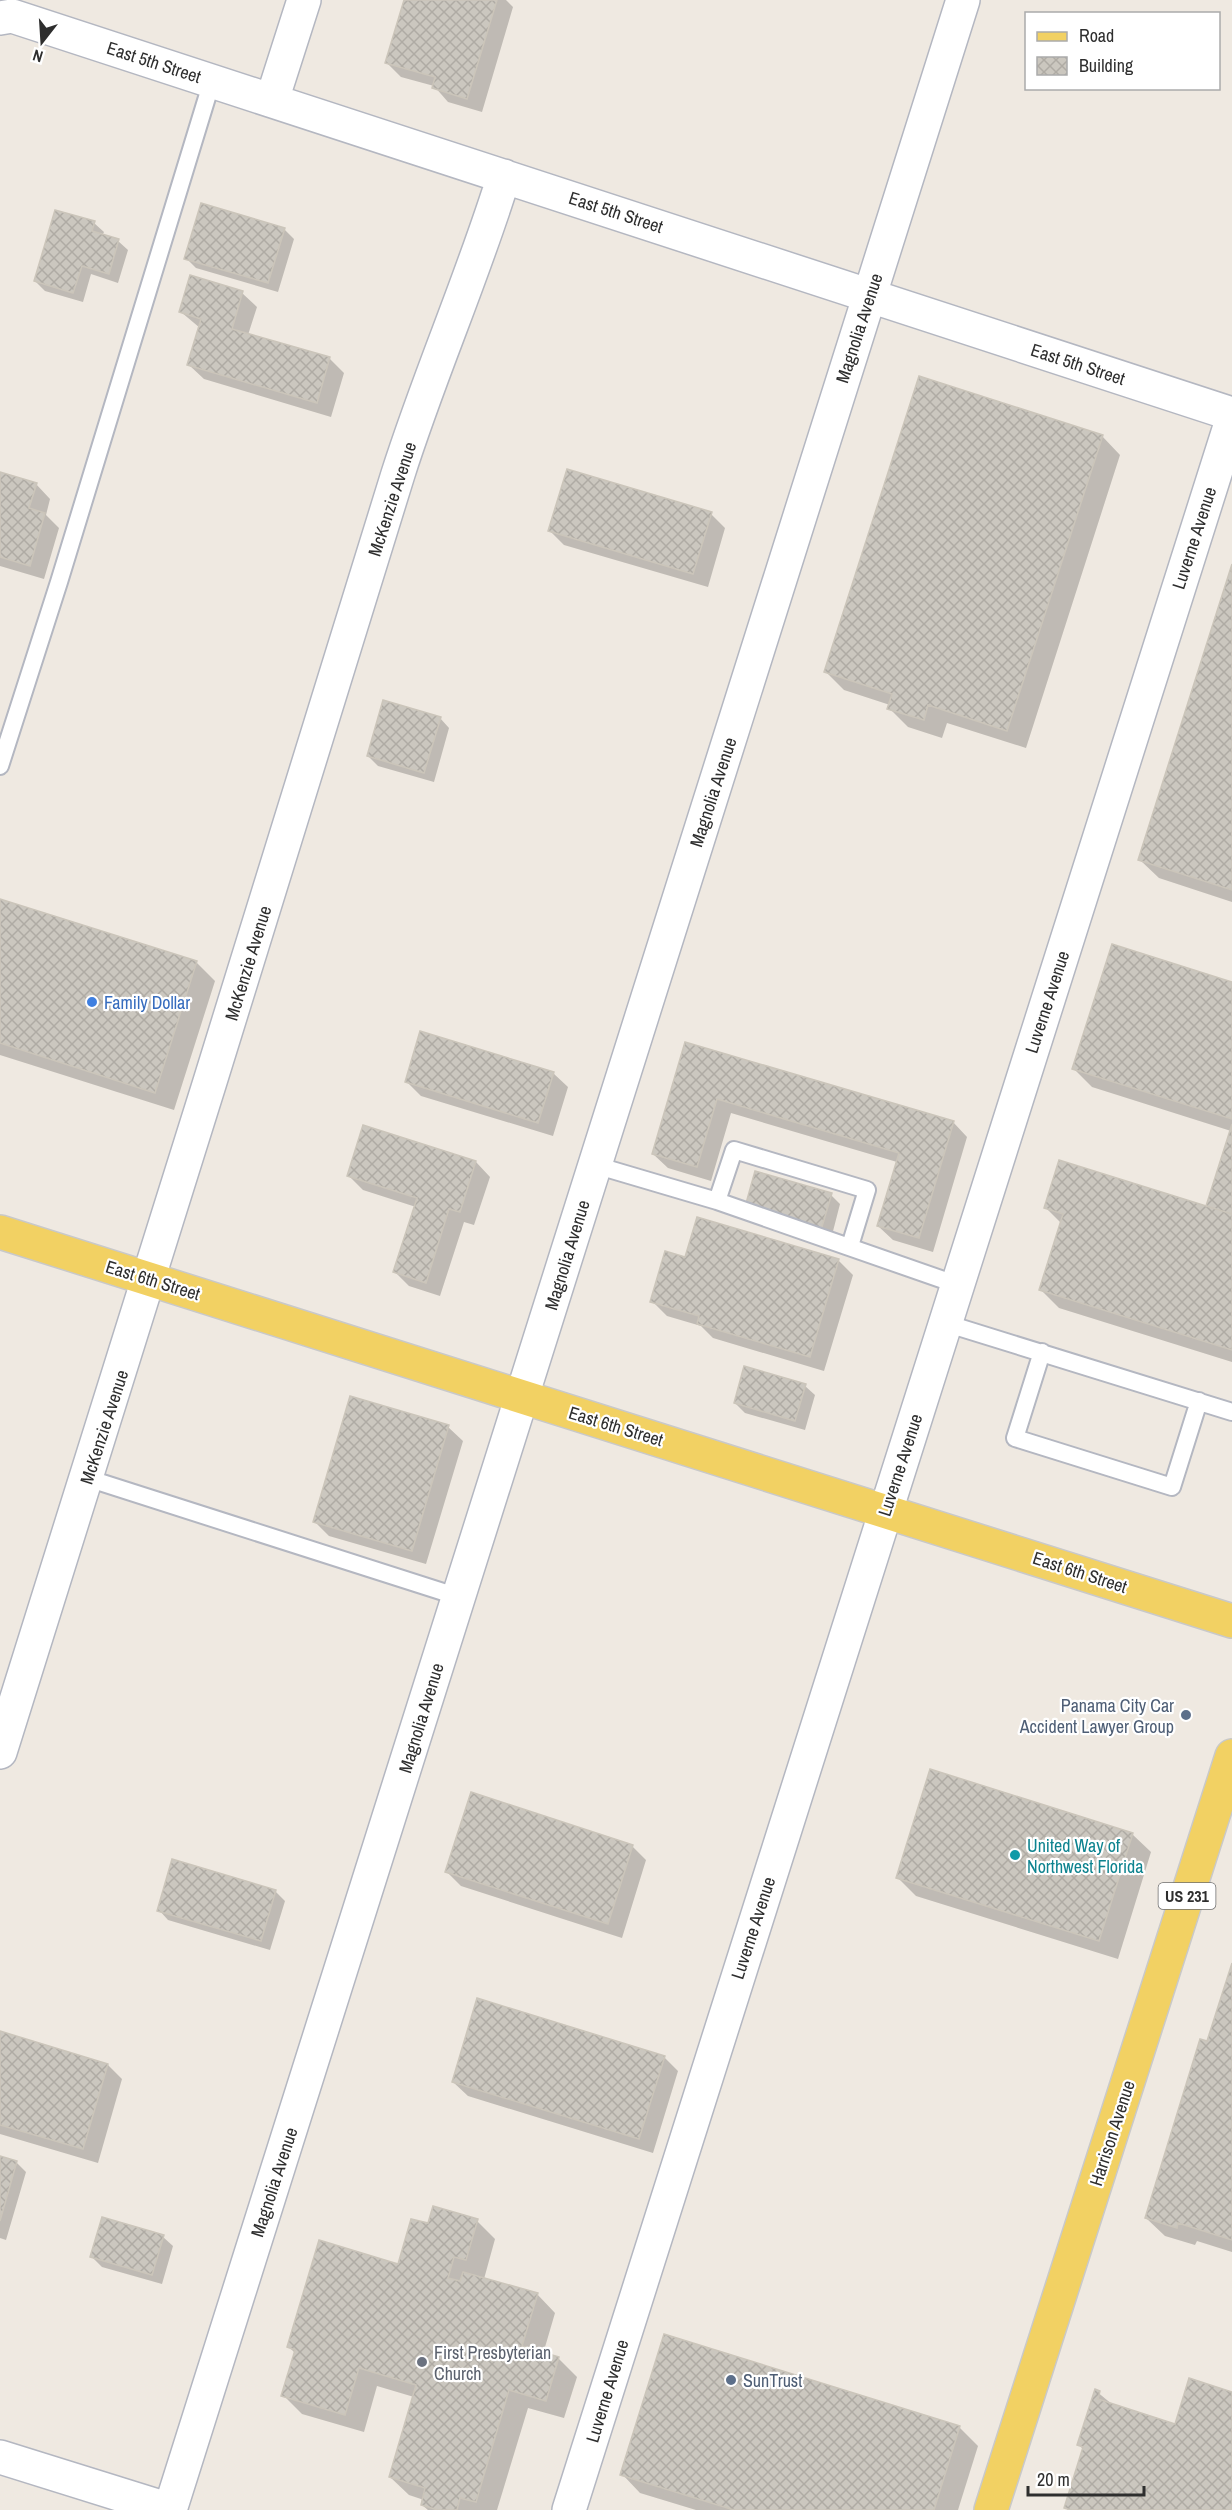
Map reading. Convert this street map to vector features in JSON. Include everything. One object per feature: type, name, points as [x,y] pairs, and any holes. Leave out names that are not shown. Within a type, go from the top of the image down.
[{"type":"main road","name":"East 6th Street","points":[[0,1232],[1232,1621]]},
{"type":"main road","name":"Harrison Avenue","points":[[991,2510],[1232,1756]]},
{"type":"street","points":[[272,100],[304,0]]},
{"type":"street","name":"Magnolia Avenue","points":[[170,2510],[963,0]]},
{"type":"street","name":"East 5th Street","points":[[0,18],[12,16],[1232,414]]},
{"type":"street","name":"McKenzie Avenue","points":[[0,1752],[400,467],[488,230],[504,176]]},
{"type":"street","name":"Luverne Avenue","points":[[569,2510],[1232,420]]},
{"type":"street","points":[[0,2457],[170,2510]]},
{"type":"lane","points":[[0,766],[59,582],[212,81]]},
{"type":"lane","points":[[717,1201],[734,1150],[867,1190],[850,1246]]},
{"type":"lane","points":[[595,1165],[717,1201],[958,1285]]},
{"type":"lane","points":[[945,1323],[1232,1412]]},
{"type":"lane","points":[[1042,1352],[1015,1438],[1048,1449],[1172,1487],[1199,1401]]},
{"type":"lane","points":[[87,1478],[459,1598]]},
{"type":"building","points":[[404,0],[497,0],[467,99],[432,88],[435,77],[385,63]]},
{"type":"building","points":[[201,203],[285,228],[268,283],[184,259]]},
{"type":"building","points":[[55,210],[95,221],[92,231],[119,239],[109,274],[82,266],[73,293],[34,281]]},
{"type":"building","points":[[190,275],[243,291],[232,329],[330,357],[317,403],[187,365],[201,319],[179,312]]},
{"type":"building","points":[[919,376],[1103,435],[1007,731],[928,705],[924,720],[887,709],[892,694],[824,672]]},
{"type":"building","points":[[567,469],[712,512],[693,574],[548,531]]},
{"type":"building","points":[[0,472],[37,483],[29,508],[45,513],[30,566],[0,557]]},
{"type":"building","points":[[1232,564],[1232,890],[1138,860]]},
{"type":"building","points":[[383,700],[441,717],[424,773],[367,756]]},
{"type":"building","name":"Family Dollar","points":[[0,899],[197,961],[155,1093],[0,1043]]},
{"type":"building","points":[[1112,944],[1232,982],[1232,1119],[1072,1069]]},
{"type":"building","points":[[420,1031],[554,1072],[538,1123],[405,1082]]},
{"type":"building","points":[[685,1042],[954,1121],[919,1238],[877,1226],[899,1153],[717,1099],[697,1167],[652,1154]]},
{"type":"building","points":[[1232,1124],[1232,1214],[1206,1206]]},
{"type":"building","points":[[363,1125],[476,1161],[460,1212],[449,1209],[426,1283],[393,1272],[417,1198],[347,1176]]},
{"type":"building","points":[[1059,1160],[1232,1214],[1232,1350],[1039,1290],[1063,1214],[1044,1208]]},
{"type":"building","points":[[755,1171],[832,1193],[821,1230],[745,1207]]},
{"type":"building","points":[[697,1217],[839,1259],[810,1357],[697,1324],[699,1316],[650,1302],[665,1251],[685,1257]]},
{"type":"building","points":[[744,1366],[806,1384],[795,1421],[734,1403]]},
{"type":"building","points":[[350,1396],[449,1425],[412,1551],[313,1522]]},
{"type":"building","name":"United Way of Northwest Florida","points":[[930,1769],[1133,1833],[1099,1941],[896,1878]]},
{"type":"building","points":[[471,1792],[633,1845],[608,1924],[445,1872]]},
{"type":"building","points":[[172,1859],[276,1890],[261,1941],[157,1911]]},
{"type":"building","points":[[1232,1963],[1232,2240],[1178,2223],[1177,2228],[1145,2218],[1200,2039],[1207,2041]]},
{"type":"building","points":[[477,1998],[665,2056],[639,2139],[452,2082]]},
{"type":"building","points":[[0,2031],[108,2064],[83,2149],[0,2125]]},
{"type":"building","points":[[0,2156],[17,2161],[0,2221]]},
{"type":"building","points":[[433,2206],[478,2219],[466,2260],[454,2257],[448,2278],[460,2281],[463,2272],[538,2293],[522,2346],[559,2357],[546,2401],[509,2390],[476,2502],[460,2498],[457,2510],[438,2510],[421,2505],[425,2488],[389,2477],[416,2385],[359,2368],[345,2415],[281,2396],[295,2350],[287,2347],[319,2240],[398,2264],[411,2219],[428,2223]]},
{"type":"building","points":[[102,2217],[164,2235],[152,2275],[90,2257]]},
{"type":"building","name":"SunTrust","points":[[664,2334],[960,2426],[934,2510],[734,2510],[620,2475]]},
{"type":"building","points":[[1189,2378],[1232,2392],[1232,2510],[1071,2510],[1064,2508],[1083,2447],[1077,2445],[1095,2389],[1100,2391],[1098,2399],[1175,2424]]},
{"type":"place","name":"Family Dollar","points":[[92,1002]]},
{"type":"place","name":"Panama City Car Accident Lawyer Group","points":[[1186,1715]]},
{"type":"place","name":"United Way of Northwest Florida","points":[[1015,1855]]},
{"type":"place","name":"First Presbyterian Church","points":[[422,2362]]},
{"type":"place","name":"SunTrust","points":[[731,2380]]}]
